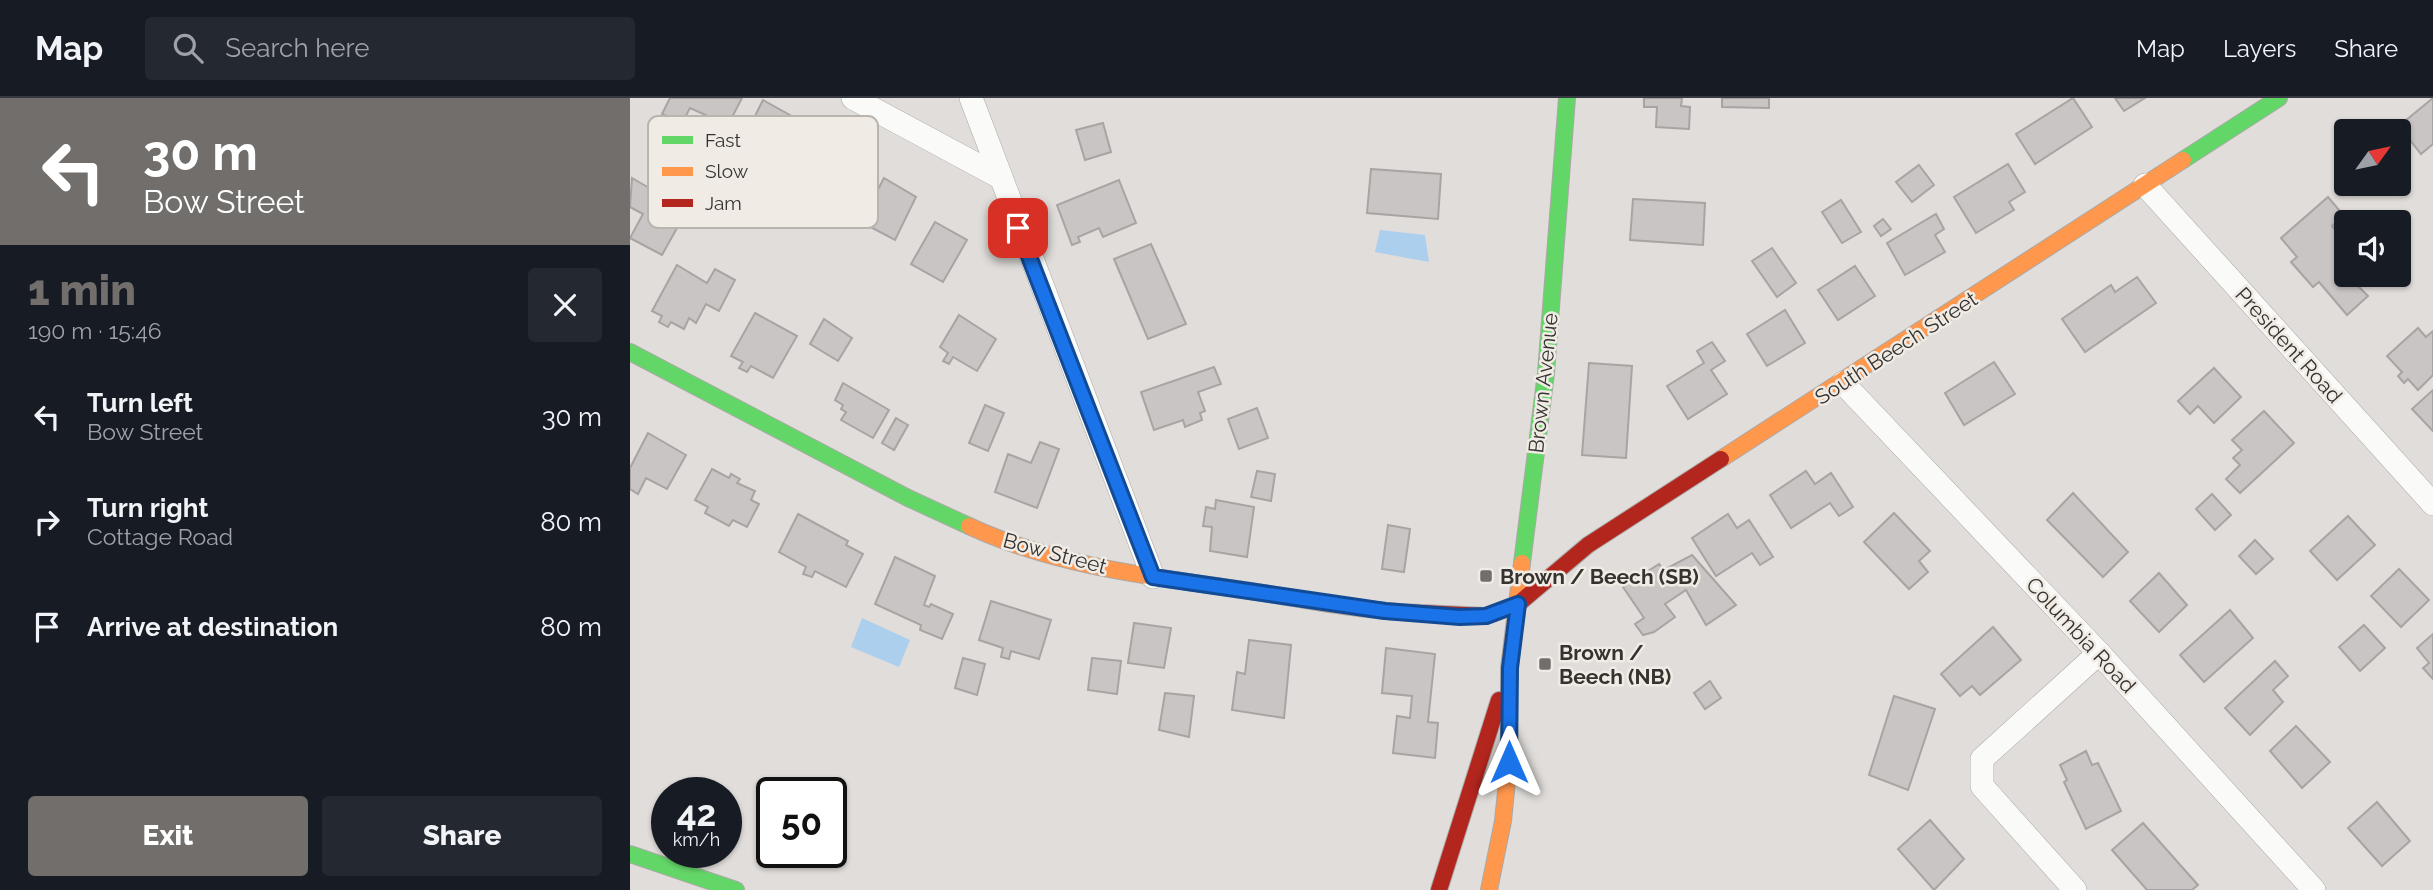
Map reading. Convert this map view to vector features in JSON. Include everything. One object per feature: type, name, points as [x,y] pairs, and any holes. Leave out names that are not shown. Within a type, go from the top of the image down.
[{"type":"main road","name":"Brown Avenue","points":[[1489,890],[1503,821],[1509,762],[1510,668],[1546,373],[1567,98]]},
{"type":"main road","name":"South Beech Street","points":[[1518,604],[1588,545],[1843,383],[2279,98]]},
{"type":"main road","name":"Bow Street","points":[[630,352],[816,447],[908,498],[1006,542],[1079,563],[1153,577],[1385,611],[1460,617],[1486,616],[1518,604]]},
{"type":"main road","name":"Brown Avenue","points":[[1439,890],[1510,668]]},
{"type":"main road","points":[[630,854],[736,890]]},
{"type":"street","points":[[853,98],[998,176]]},
{"type":"street","points":[[971,98],[998,176],[1153,577]]},
{"type":"street","name":"President Road","points":[[2144,185],[2433,504]]},
{"type":"street","name":"Columbia Road","points":[[1843,383],[2099,653],[2314,890]]},
{"type":"street","points":[[2075,890],[1982,786],[1982,759],[2099,653]]},
{"type":"water","points":[[1380,230],[1425,235],[1429,262],[1375,252]]},
{"type":"water","points":[[862,618],[910,640],[899,667],[851,647]]},
{"type":"building","points":[[670,98],[742,98],[733,116],[708,116],[690,108],[686,116],[662,114]]},
{"type":"building","points":[[1644,98],[1682,98],[1681,106],[1690,107],[1689,129],[1656,127],[1657,107],[1644,107]]},
{"type":"building","points":[[1722,98],[1769,98],[1769,108],[1722,107]]},
{"type":"building","points":[[2073,98],[2092,127],[2035,164],[2016,134]]},
{"type":"building","points":[[2115,98],[2145,98],[2124,111]]},
{"type":"building","points":[[2433,98],[2433,144],[2421,154],[2412,143],[2412,119],[2408,119]]},
{"type":"building","points":[[763,100],[792,116],[755,116]]},
{"type":"building","points":[[1103,123],[1111,152],[1085,160],[1076,130]]},
{"type":"building","points":[[2008,164],[2025,192],[2009,202],[2014,210],[1976,233],[1954,197]]},
{"type":"building","points":[[1919,165],[1934,185],[1912,202],[1896,182]]},
{"type":"building","points":[[1371,169],[1441,174],[1438,219],[1367,213]]},
{"type":"building","points":[[632,178],[648,187],[648,228],[677,228],[662,255],[630,238],[643,214],[630,207]]},
{"type":"building","points":[[884,178],[916,197],[895,240],[872,228],[878,228],[878,189]]},
{"type":"building","points":[[1119,180],[1136,223],[1103,237],[1099,228],[1078,237],[1080,242],[1072,245],[1057,205]]},
{"type":"building","points":[[2328,197],[2339,210],[2334,210],[2332,226],[2334,287],[2359,287],[2368,296],[2347,315],[2319,282],[2313,287],[2291,262],[2297,257],[2281,238]]},
{"type":"building","points":[[1633,199],[1705,203],[1703,245],[1630,240]]},
{"type":"building","points":[[1841,200],[1861,232],[1842,243],[1822,212]]},
{"type":"building","points":[[1936,214],[1944,229],[1935,235],[1945,252],[1905,275],[1887,243]]},
{"type":"building","points":[[1883,219],[1891,229],[1881,236],[1874,226]]},
{"type":"building","points":[[935,222],[967,240],[943,282],[911,264]]},
{"type":"building","points":[[1151,244],[1186,324],[1148,339],[1114,259]]},
{"type":"building","points":[[1772,248],[1796,283],[1777,297],[1752,261]]},
{"type":"building","points":[[677,265],[707,283],[715,269],[735,280],[719,311],[706,304],[696,323],[689,318],[684,329],[671,322],[668,327],[659,322],[662,316],[652,311]]},
{"type":"building","points":[[1855,266],[1875,296],[1838,320],[1818,290]]},
{"type":"building","points":[[2137,277],[2156,303],[2085,352],[2062,319],[2111,285],[2115,292]]},
{"type":"building","points":[[1785,310],[1805,343],[1767,366],[1747,334]]},
{"type":"building","points":[[755,313],[797,336],[773,378],[751,366],[747,372],[739,368],[743,362],[731,356]]},
{"type":"building","points":[[959,315],[996,339],[977,371],[953,357],[949,364],[943,361],[948,353],[940,347]]},
{"type":"building","points":[[824,319],[852,338],[838,361],[810,344]]},
{"type":"building","points":[[2418,328],[2426,337],[2433,331],[2433,375],[2418,390],[2408,379],[2404,383],[2398,376],[2402,372],[2387,356]]},
{"type":"building","points":[[1712,342],[1725,361],[1711,370],[1727,394],[1688,419],[1667,386],[1704,363],[1697,351]]},
{"type":"building","points":[[1994,362],[2015,394],[1964,425],[1945,393]]},
{"type":"building","points":[[1589,363],[1632,366],[1626,458],[1582,455]]},
{"type":"building","points":[[1214,367],[1221,384],[1198,392],[1205,411],[1200,413],[1202,420],[1185,427],[1183,420],[1154,430],[1141,392]]},
{"type":"building","points":[[2214,368],[2241,397],[2214,423],[2198,406],[2190,414],[2178,401]]},
{"type":"building","points":[[843,383],[889,410],[873,438],[841,420],[846,412],[841,409],[843,405],[835,400]]},
{"type":"building","points":[[2433,390],[2433,431],[2412,409]]},
{"type":"building","points":[[985,405],[1004,413],[988,451],[969,443]]},
{"type":"building","points":[[1257,408],[1268,438],[1239,449],[1228,419]]},
{"type":"building","points":[[2264,411],[2294,443],[2240,493],[2226,479],[2240,465],[2233,458],[2242,450],[2232,440]]},
{"type":"building","points":[[896,418],[908,425],[894,450],[882,443]]},
{"type":"building","points":[[648,433],[686,455],[667,489],[646,478],[638,494],[630,489],[630,468]]},
{"type":"building","points":[[1040,442],[1059,449],[1037,508],[995,492],[1008,454],[1031,463]]},
{"type":"building","points":[[712,469],[729,478],[731,474],[740,479],[737,483],[755,491],[751,500],[759,504],[747,527],[733,520],[729,526],[705,513],[708,507],[695,500]]},
{"type":"building","points":[[1257,471],[1275,474],[1271,501],[1251,497]]},
{"type":"building","points":[[1806,471],[1815,484],[1831,473],[1853,507],[1839,516],[1830,503],[1791,528],[1770,495]]},
{"type":"building","points":[[2073,493],[2128,552],[2103,577],[2047,520]]},
{"type":"building","points":[[2212,494],[2231,515],[2215,530],[2196,509]]},
{"type":"building","points":[[1216,500],[1254,507],[1247,557],[1210,551],[1212,527],[1203,526],[1206,507],[1215,509]]},
{"type":"building","points":[[1894,513],[1930,551],[1919,561],[1928,572],[1909,589],[1864,542]]},
{"type":"building","points":[[798,514],[848,541],[846,545],[863,554],[846,587],[815,571],[812,577],[803,574],[806,567],[779,552]]},
{"type":"building","points":[[1728,514],[1737,528],[1749,520],[1773,557],[1760,565],[1752,553],[1716,576],[1692,538]]},
{"type":"building","points":[[2348,516],[2375,545],[2337,580],[2310,551]]},
{"type":"building","points":[[1388,525],[1410,529],[1404,572],[1382,569]]},
{"type":"building","points":[[2255,540],[2273,559],[2256,574],[2239,556]]},
{"type":"building","points":[[1692,555],[1736,605],[1706,625],[1686,590],[1665,604],[1675,617],[1654,632],[1643,635],[1635,624],[1644,618],[1623,587],[1659,564],[1664,570]]},
{"type":"building","points":[[895,557],[935,576],[924,605],[929,607],[931,604],[953,614],[942,639],[920,630],[921,625],[875,604]]},
{"type":"building","points":[[2399,569],[2429,600],[2401,627],[2371,596]]},
{"type":"building","points":[[2159,573],[2187,605],[2159,632],[2130,601]]},
{"type":"building","points":[[991,601],[1051,620],[1039,659],[1011,651],[1009,659],[1001,657],[1003,648],[979,640]]},
{"type":"building","points":[[2230,610],[2253,638],[2204,682],[2180,655]]},
{"type":"building","points":[[1134,623],[1171,628],[1164,668],[1128,663]]},
{"type":"building","points":[[2364,625],[2385,648],[2360,671],[2339,647]]},
{"type":"building","points":[[1993,627],[2021,660],[1980,695],[1972,686],[1960,696],[1941,674]]},
{"type":"building","points":[[2433,634],[2433,679],[2423,668],[2429,663],[2417,648]]},
{"type":"building","points":[[1249,640],[1291,645],[1284,718],[1232,710],[1237,672],[1245,674]]},
{"type":"building","points":[[1386,648],[1435,654],[1428,722],[1438,723],[1435,758],[1393,753],[1397,716],[1410,718],[1412,696],[1382,693]]},
{"type":"building","points":[[963,658],[985,664],[977,695],[955,688]]},
{"type":"building","points":[[1092,658],[1121,661],[1117,694],[1088,690]]},
{"type":"building","points":[[2275,661],[2288,676],[2273,690],[2283,702],[2250,735],[2225,708]]},
{"type":"building","points":[[1710,681],[1721,698],[1705,709],[1694,693]]},
{"type":"building","points":[[1165,693],[1194,696],[1189,737],[1159,730]]},
{"type":"building","points":[[1894,696],[1935,709],[1908,790],[1869,775]]},
{"type":"building","points":[[2296,726],[2330,762],[2302,788],[2270,751]]},
{"type":"building","points":[[2086,751],[2092,765],[2098,763],[2121,811],[2086,829],[2064,782],[2067,780],[2060,765]]},
{"type":"building","points":[[2377,802],[2410,841],[2382,866],[2348,828]]},
{"type":"building","points":[[1930,820],[1964,859],[1934,890],[1898,849]]},
{"type":"building","points":[[2143,823],[2198,885],[2192,890],[2147,890],[2112,850]]},
{"type":"traffic: fast","points":[[1522,563],[1546,373],[1567,98]]},
{"type":"traffic: fast","points":[[2183,160],[2279,98]]},
{"type":"traffic: fast","points":[[630,352],[908,498],[969,526]]},
{"type":"traffic: fast","points":[[630,854],[736,890]]},
{"type":"traffic: slow","points":[[1721,459],[2183,160]]},
{"type":"traffic: slow","points":[[969,526],[1037,551],[1107,569],[1344,606],[1400,612]]},
{"type":"traffic: slow","points":[[1489,890],[1503,821],[1509,762],[1509,668],[1522,563]]},
{"type":"traffic: jam","points":[[1400,612],[1486,616],[1518,604],[1588,545],[1721,459]]},
{"type":"traffic: jam","points":[[1439,890],[1499,700]]},
{"type":"place","name":"Brown / Beech (SB)","points":[[1486,576]]},
{"type":"place","name":"Brown / Beech (NB)","points":[[1545,664]]},
{"type":"route","points":[[1018,228],[1153,577],[1385,611],[1460,617],[1486,616],[1518,604],[1510,668],[1509,762]]}]
